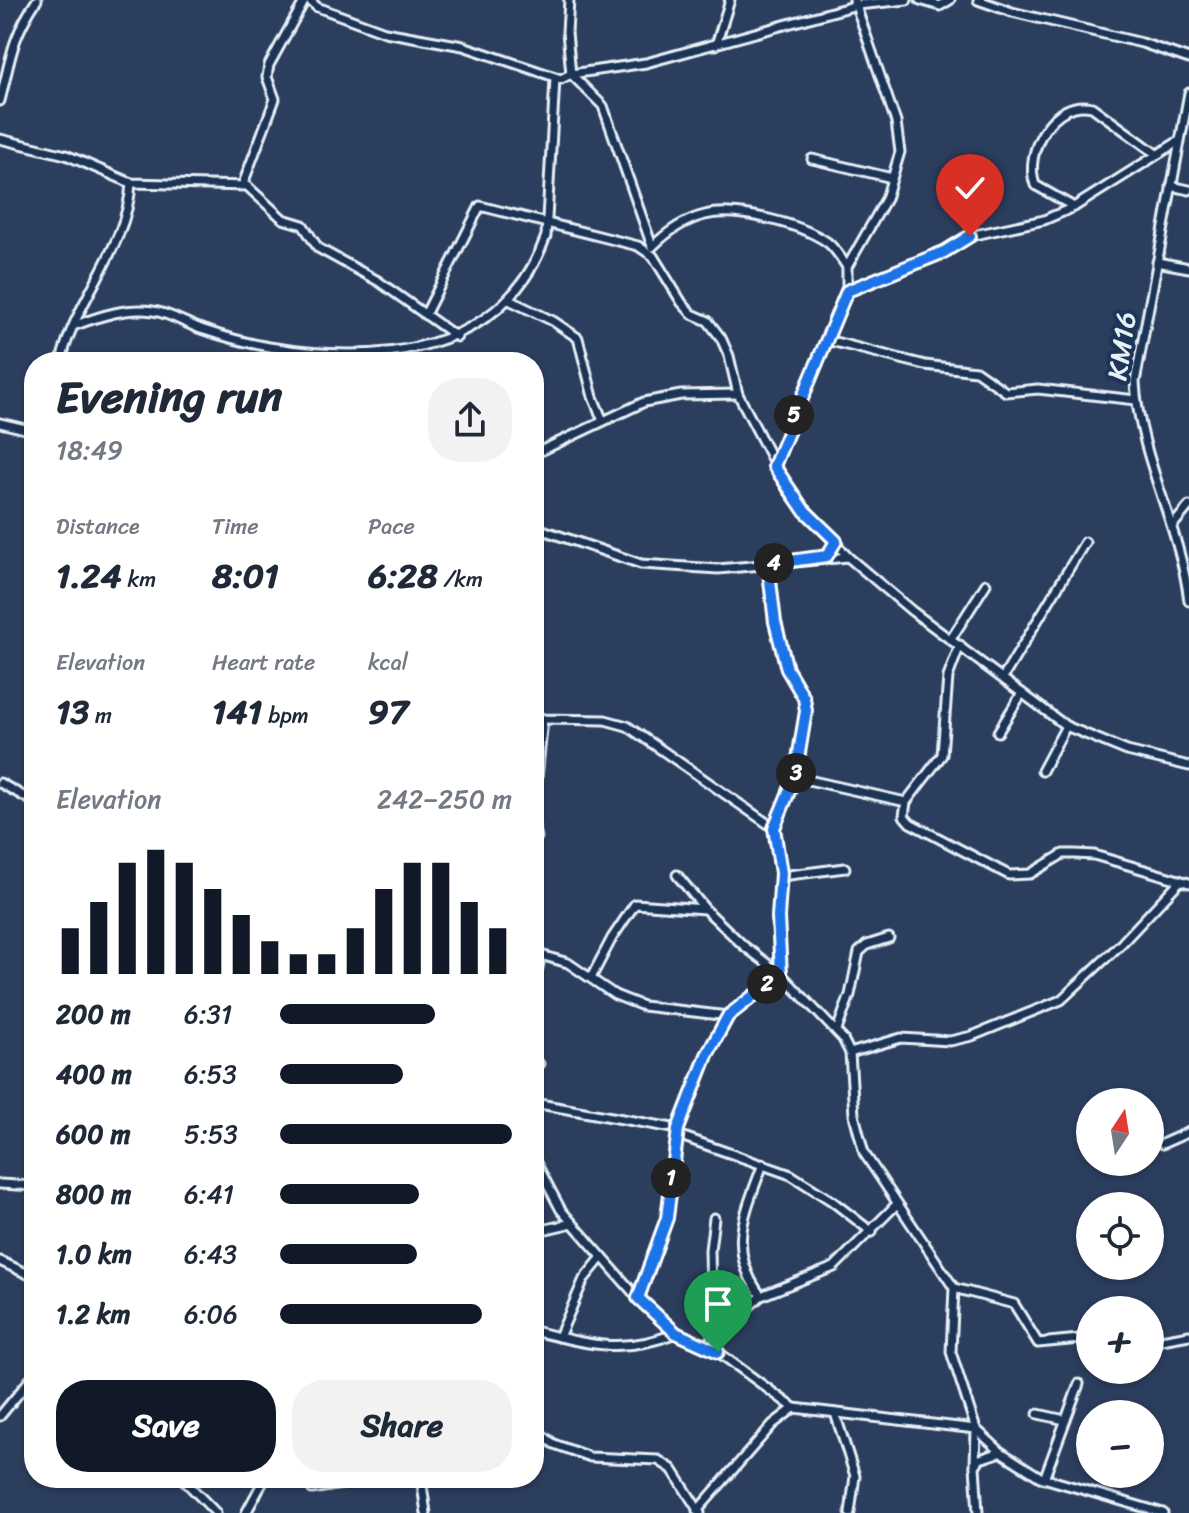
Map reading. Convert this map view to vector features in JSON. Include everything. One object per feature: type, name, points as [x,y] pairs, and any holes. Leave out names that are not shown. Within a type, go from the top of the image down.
[{"type":"street","points":[[0,101],[12,43],[37,0]]},
{"type":"street","points":[[243,184],[275,99],[267,71],[307,0],[317,7],[385,32],[463,46],[555,79],[646,63],[855,3],[907,0]]},
{"type":"street","points":[[569,0],[567,32],[571,74],[603,106],[653,256]]},
{"type":"street","points":[[716,45],[730,0]]},
{"type":"street","points":[[920,0],[940,6],[950,0]]},
{"type":"street","points":[[978,0],[1001,9],[1142,43],[1189,59]]},
{"type":"street","points":[[774,466],[847,291],[847,267],[886,199],[900,152],[899,131],[855,3]]},
{"type":"street","points":[[721,30],[727,42]]},
{"type":"street","points":[[76,325],[115,312],[157,311],[206,331],[303,351],[402,349],[457,337],[489,318],[509,300],[538,257],[548,226],[555,79]]},
{"type":"street","name":"KM16","points":[[1189,93],[1137,367],[1136,400],[1154,471],[1173,525],[1189,601]]},
{"type":"street","points":[[1074,207],[1035,185],[1030,165],[1033,152],[1054,119],[1067,107],[1080,104],[1092,107],[1155,153]]},
{"type":"street","points":[[0,139],[66,155],[131,183],[243,184],[254,190],[283,219],[303,225],[318,248],[378,281],[457,337]]},
{"type":"street","points":[[847,291],[925,260],[970,236],[1044,220],[1074,207],[1155,153],[1179,141]]},
{"type":"street","points":[[812,159],[892,178]]},
{"type":"street","points":[[64,352],[124,219],[131,183]]},
{"type":"street","points":[[1171,186],[1189,190]]},
{"type":"street","points":[[425,315],[480,206],[548,226],[638,246],[653,256],[682,303],[692,314],[708,321],[725,345],[738,394],[774,466],[803,509],[848,557],[1066,726],[1127,751],[1189,766]]},
{"type":"street","points":[[652,247],[673,229],[702,215],[750,216],[819,238],[834,249],[847,267]]},
{"type":"street","points":[[1157,262],[1189,268]]},
{"type":"street","points":[[847,279],[861,283]]},
{"type":"street","points":[[509,300],[553,321],[578,338],[593,397],[603,421]]},
{"type":"street","points":[[827,340],[925,365],[976,371],[1006,392],[1038,389],[1136,400]]},
{"type":"street","points":[[544,449],[622,410],[667,396],[738,394]]},
{"type":"street","points":[[0,423],[24,429]]},
{"type":"street","points":[[1173,525],[1189,506]]},
{"type":"street","points":[[544,530],[641,564],[718,569],[827,556],[848,557]]},
{"type":"street","points":[[827,556],[836,541]]},
{"type":"street","points":[[1004,676],[1085,542]]},
{"type":"street","points":[[768,564],[775,622],[787,669],[806,703],[795,777],[774,828],[781,876],[778,917],[781,974]]},
{"type":"street","points":[[951,639],[986,584]]},
{"type":"street","points":[[850,1053],[901,1038],[950,1041],[972,1036],[1061,1000],[1185,882],[1094,855],[1075,854],[1063,854],[1030,874],[1009,875],[910,823],[904,816],[906,802],[942,755],[948,677],[960,645]]},
{"type":"street","points":[[998,732],[1022,693]]},
{"type":"street","points":[[544,719],[605,720],[627,726],[774,828]]},
{"type":"street","points":[[1042,771],[1066,726]]},
{"type":"street","points":[[795,777],[906,802]]},
{"type":"street","points":[[0,783],[24,796]]},
{"type":"street","points":[[781,876],[845,868]]},
{"type":"street","points":[[677,875],[705,909],[744,946],[781,974],[837,1030],[850,1053],[854,1115],[864,1153],[954,1288],[951,1352],[976,1429],[978,1513]]},
{"type":"street","points":[[591,978],[632,906],[705,909]]},
{"type":"street","points":[[837,1030],[850,995],[859,952],[867,945],[889,938]]},
{"type":"street","points":[[544,956],[568,963],[615,995],[643,1006],[728,1016]]},
{"type":"street","points":[[638,1298],[664,1233],[678,1132],[707,1055],[728,1016],[781,974]]},
{"type":"street","points":[[544,1105],[678,1132],[763,1164],[808,1184],[872,1232]]},
{"type":"street","points":[[1164,1143],[1189,1132]]},
{"type":"street","points":[[761,1296],[747,1275],[740,1242],[750,1197],[763,1164]]},
{"type":"street","points":[[544,1182],[572,1223],[638,1298],[676,1333],[706,1345],[794,1408],[976,1429],[1001,1452],[1044,1479],[1163,1513]]},
{"type":"street","points":[[0,1184],[24,1185]]},
{"type":"street","points":[[706,1345],[761,1296],[834,1267],[897,1204]]},
{"type":"street","points":[[712,1337],[710,1250],[714,1218]]},
{"type":"street","points":[[544,1230],[572,1223]]},
{"type":"street","points":[[559,1337],[584,1279],[602,1257]]},
{"type":"street","points":[[0,1261],[24,1272]]},
{"type":"street","points":[[954,1288],[1014,1304],[1038,1343],[1076,1339]]},
{"type":"street","points":[[544,1333],[610,1346],[646,1345],[676,1333]]},
{"type":"street","points":[[1164,1339],[1189,1335]]},
{"type":"street","points":[[1044,1479],[1079,1384]]},
{"type":"street","points":[[0,1416],[24,1387]]},
{"type":"street","points":[[544,1436],[554,1444],[590,1457],[658,1460],[672,1469],[698,1512],[773,1424],[794,1408]]},
{"type":"street","points":[[835,1413],[855,1476],[850,1513]]},
{"type":"street","points":[[1038,1414],[1065,1420]]},
{"type":"street","points":[[975,1466],[980,1459],[1001,1452]]},
{"type":"street","points":[[192,1488],[216,1513]]},
{"type":"street","points":[[246,1513],[260,1488]]},
{"type":"street","points":[[312,1489],[317,1488]]},
{"type":"street","points":[[422,1488],[426,1513]]},
{"type":"route","points":[[718,1352],[676,1333],[638,1298],[664,1233],[678,1129],[707,1055],[728,1016],[781,974],[778,917],[781,873],[774,828],[795,777],[806,703],[787,669],[775,622],[768,564],[827,556],[836,541],[803,509],[774,466],[808,378],[847,291],[944,252],[970,236]]}]
